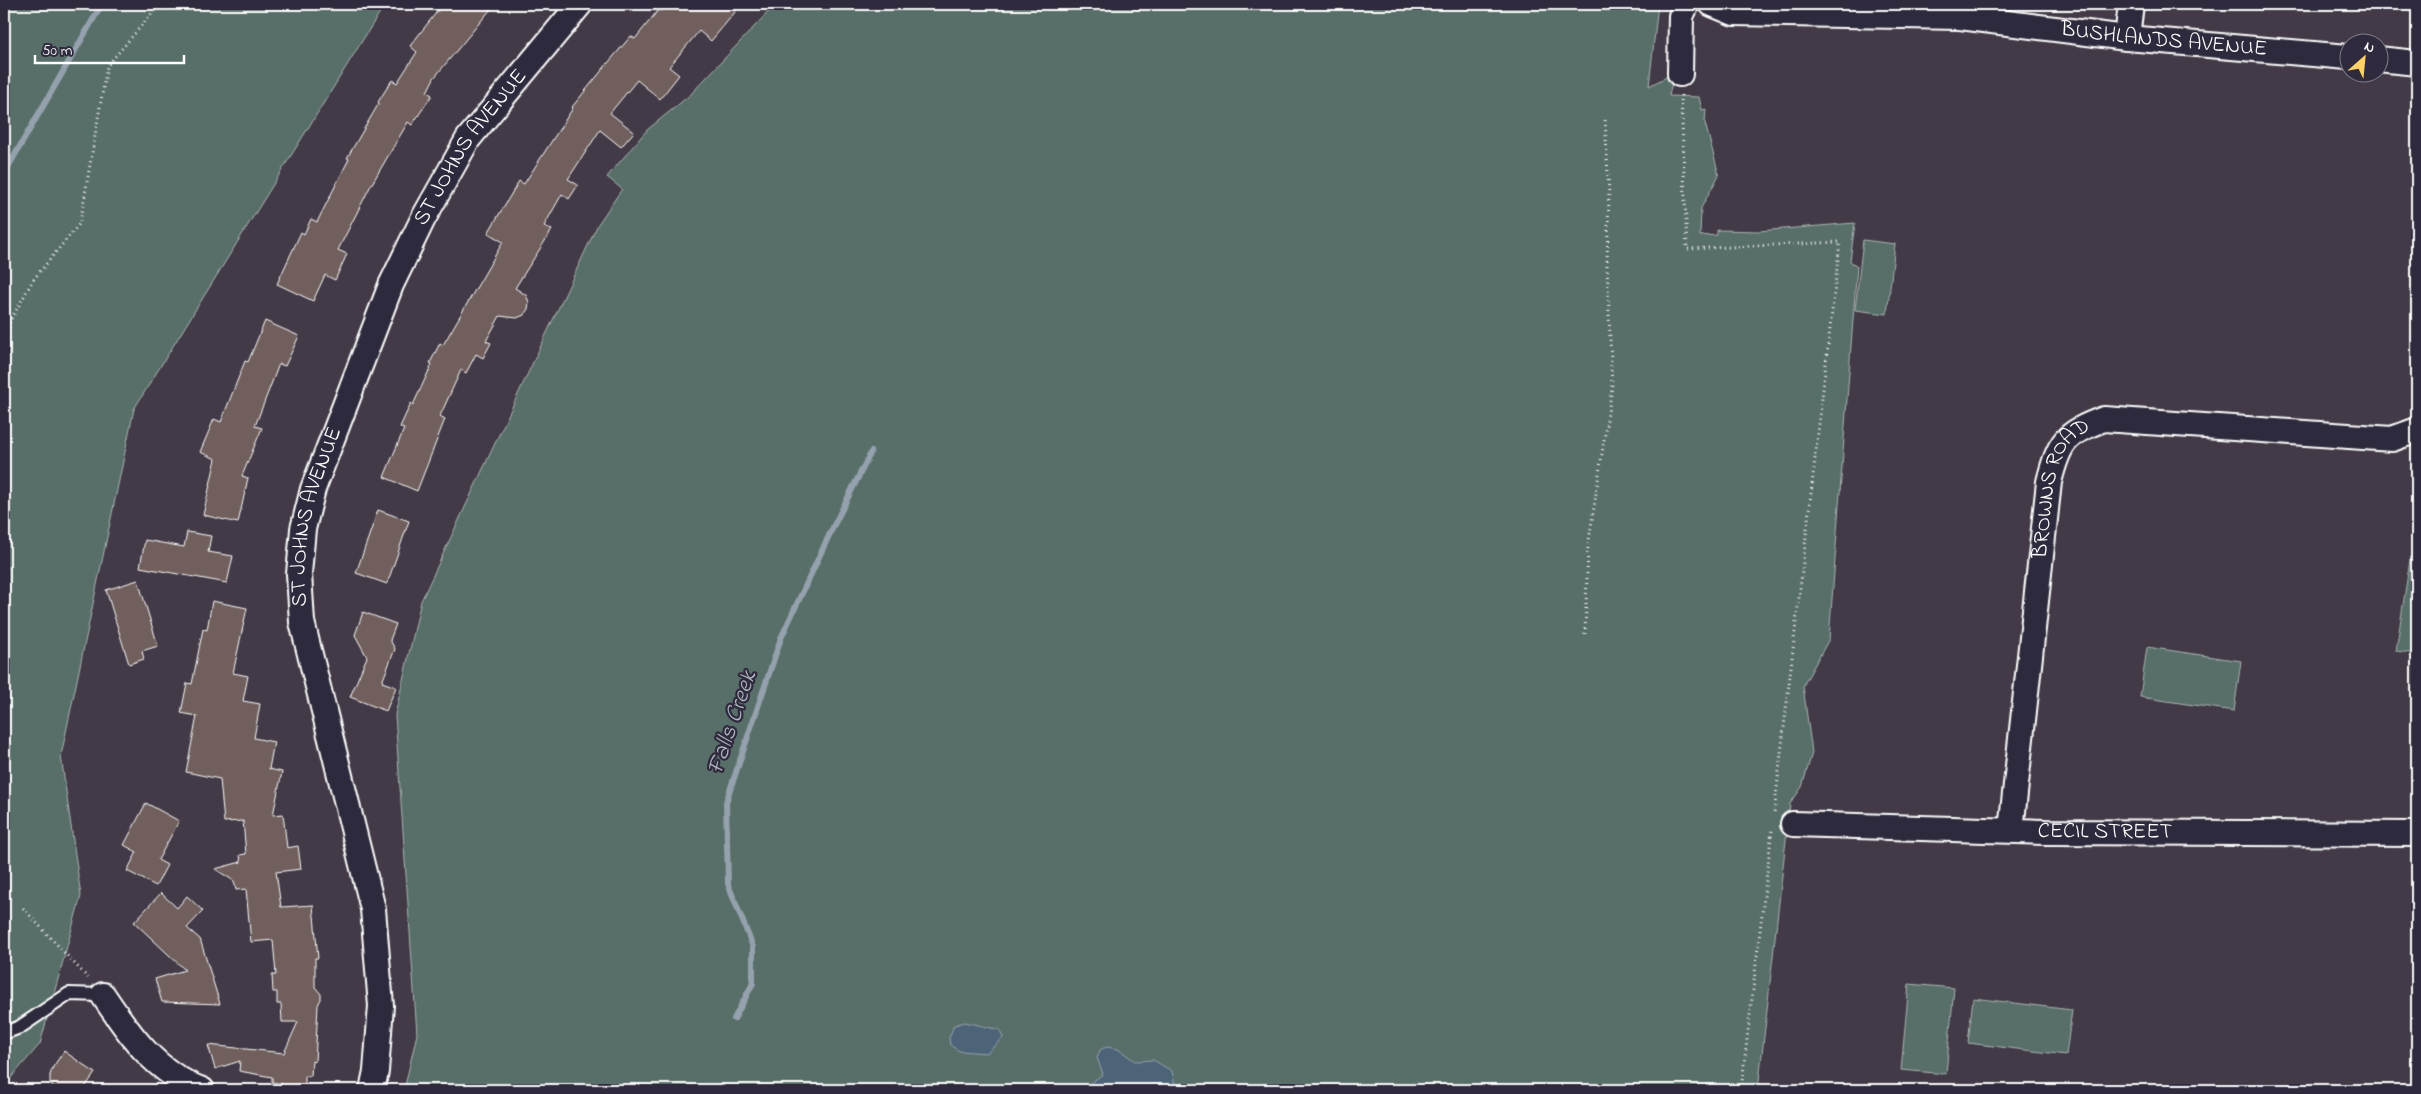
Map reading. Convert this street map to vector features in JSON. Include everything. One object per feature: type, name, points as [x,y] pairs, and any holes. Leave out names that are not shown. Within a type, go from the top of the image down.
[{"type":"street","name":"ST JOHNS AVENUE","points":[[372,1090],[376,1071],[382,1006],[377,939],[373,909],[302,622],[299,574],[304,529],[313,489],[391,285],[423,219],[468,139],[580,4]]},
{"type":"street","points":[[1680,74],[1681,16],[1687,4]]},
{"type":"street","name":"BUSHLANDS AVENUE","points":[[1712,4],[1734,13],[1960,17],[2127,38],[2338,56]]},
{"type":"street","points":[[2127,38],[2131,4]]},
{"type":"street","points":[[2388,61],[2417,63]]},
{"type":"street","name":"BROWNS ROAD","points":[[2011,830],[2049,482],[2055,459],[2065,440],[2082,428],[2104,419],[2392,439],[2417,430]]},
{"type":"street","name":"CECIL STREET","points":[[1783,824],[2011,830],[2417,834]]},
{"type":"street","points":[[104,995],[131,1037],[145,1053],[178,1078],[202,1090]]},
{"type":"lane","points":[[4,1032],[20,1027],[68,994],[104,995]]},
{"type":"path","points":[[4,408],[9,323],[33,280],[80,223],[107,66],[160,4]]},
{"type":"path","points":[[1680,74],[1687,249],[1840,242],[1783,824],[1741,1090]]},
{"type":"path","points":[[1585,634],[1588,547],[1612,387],[1607,263],[1609,194],[1605,118]]},
{"type":"path","points":[[23,908],[104,995]]},
{"type":"green space","points":[[4,4],[385,4],[134,409],[61,756],[81,896],[40,1044],[4,1086]]},
{"type":"green space","points":[[768,4],[1658,4],[1649,86],[1674,73],[1669,96],[1699,97],[1702,110],[1706,109],[1705,123],[1719,175],[1701,208],[1700,236],[1717,235],[1717,230],[1759,231],[1855,223],[1850,261],[1857,266],[1829,639],[1803,686],[1812,753],[1802,787],[1790,804],[1758,1090],[404,1090],[417,1034],[395,715],[421,601],[598,224],[622,189],[607,177],[647,130],[690,95],[772,8]]},
{"type":"green space","points":[[1863,240],[1895,244],[1887,314],[1855,310]]},
{"type":"green space","points":[[2410,560],[2417,561],[2417,654],[2396,651]]},
{"type":"green space","points":[[2147,647],[2241,661],[2234,711],[2140,697]]},
{"type":"green space","points":[[1909,984],[1954,988],[1946,1074],[1901,1070]]},
{"type":"green space","points":[[1973,998],[2072,1010],[2066,1055],[1968,1043]]},
{"type":"water","points":[[965,1022],[1000,1030],[1003,1038],[987,1053],[959,1051],[950,1045],[949,1038],[954,1025]]},
{"type":"water","points":[[1106,1047],[1118,1049],[1135,1061],[1153,1060],[1172,1071],[1176,1090],[1093,1090],[1088,1085],[1103,1074],[1097,1058],[1100,1050]]},
{"type":"building","points":[[443,4],[495,4],[434,78],[427,92],[432,95],[412,125],[408,122],[370,187],[338,250],[347,254],[335,280],[325,275],[313,301],[277,284],[301,232],[304,234],[311,219],[317,222],[349,159],[347,158],[378,102],[392,80],[397,83],[417,52],[410,46]]},
{"type":"building","points":[[667,4],[727,4],[736,11],[711,41],[699,31],[669,67],[679,75],[660,99],[637,80],[610,113],[634,132],[621,147],[600,130],[568,179],[578,185],[569,199],[562,194],[544,226],[552,230],[515,288],[526,295],[529,302],[528,309],[524,315],[517,318],[500,316],[486,341],[491,343],[483,358],[476,354],[466,373],[461,370],[440,416],[445,419],[417,491],[384,477],[404,429],[400,427],[411,403],[413,405],[440,343],[443,345],[503,242],[488,233],[519,181],[524,184],[572,107],[608,63],[631,36],[635,39],[659,9],[661,11]]},
{"type":"building","points":[[265,321],[299,336],[285,366],[279,364],[255,426],[262,428],[242,476],[248,478],[238,523],[203,515],[216,459],[200,452],[214,419],[221,422],[245,361],[248,362]]},
{"type":"building","points":[[378,510],[409,521],[387,584],[356,573]]},
{"type":"building","points":[[187,532],[211,536],[208,552],[233,556],[227,583],[140,567],[145,540],[184,547]]},
{"type":"building","points":[[138,580],[158,646],[142,651],[144,659],[129,664],[106,590]]},
{"type":"building","points":[[212,601],[247,608],[233,673],[248,676],[243,701],[260,704],[254,738],[274,742],[269,769],[282,772],[273,815],[283,814],[287,848],[298,846],[301,869],[276,872],[281,907],[313,905],[318,958],[315,958],[315,987],[321,994],[321,999],[318,1005],[315,1062],[312,1061],[311,1076],[305,1076],[305,1090],[291,1090],[282,1087],[283,1084],[272,1082],[272,1077],[239,1071],[240,1061],[215,1069],[208,1045],[284,1053],[298,1022],[282,1022],[281,1004],[277,1004],[277,992],[273,992],[272,975],[276,975],[273,940],[251,942],[246,889],[236,890],[234,881],[215,869],[241,862],[240,855],[246,854],[243,821],[224,822],[220,779],[186,772],[197,716],[181,713],[187,683],[192,684],[203,629],[207,630]]},
{"type":"building","points":[[363,612],[396,624],[390,640],[395,649],[382,682],[396,687],[386,711],[350,697],[367,657],[355,635]]},
{"type":"building","points":[[146,803],[179,821],[158,860],[167,865],[156,886],[127,871],[137,852],[124,845]]},
{"type":"building","points":[[161,893],[177,908],[187,896],[203,911],[187,928],[200,939],[220,1004],[162,1002],[155,979],[185,970],[134,922]]},
{"type":"building","points":[[64,1051],[95,1073],[83,1090],[56,1090],[50,1083],[53,1067]]},
{"type":"waterway","points":[[4,174],[102,4]]},
{"type":"waterway","name":"Falls Creek","points":[[734,1019],[753,983],[753,947],[728,884],[726,802],[781,638],[833,527],[871,452]]}]
